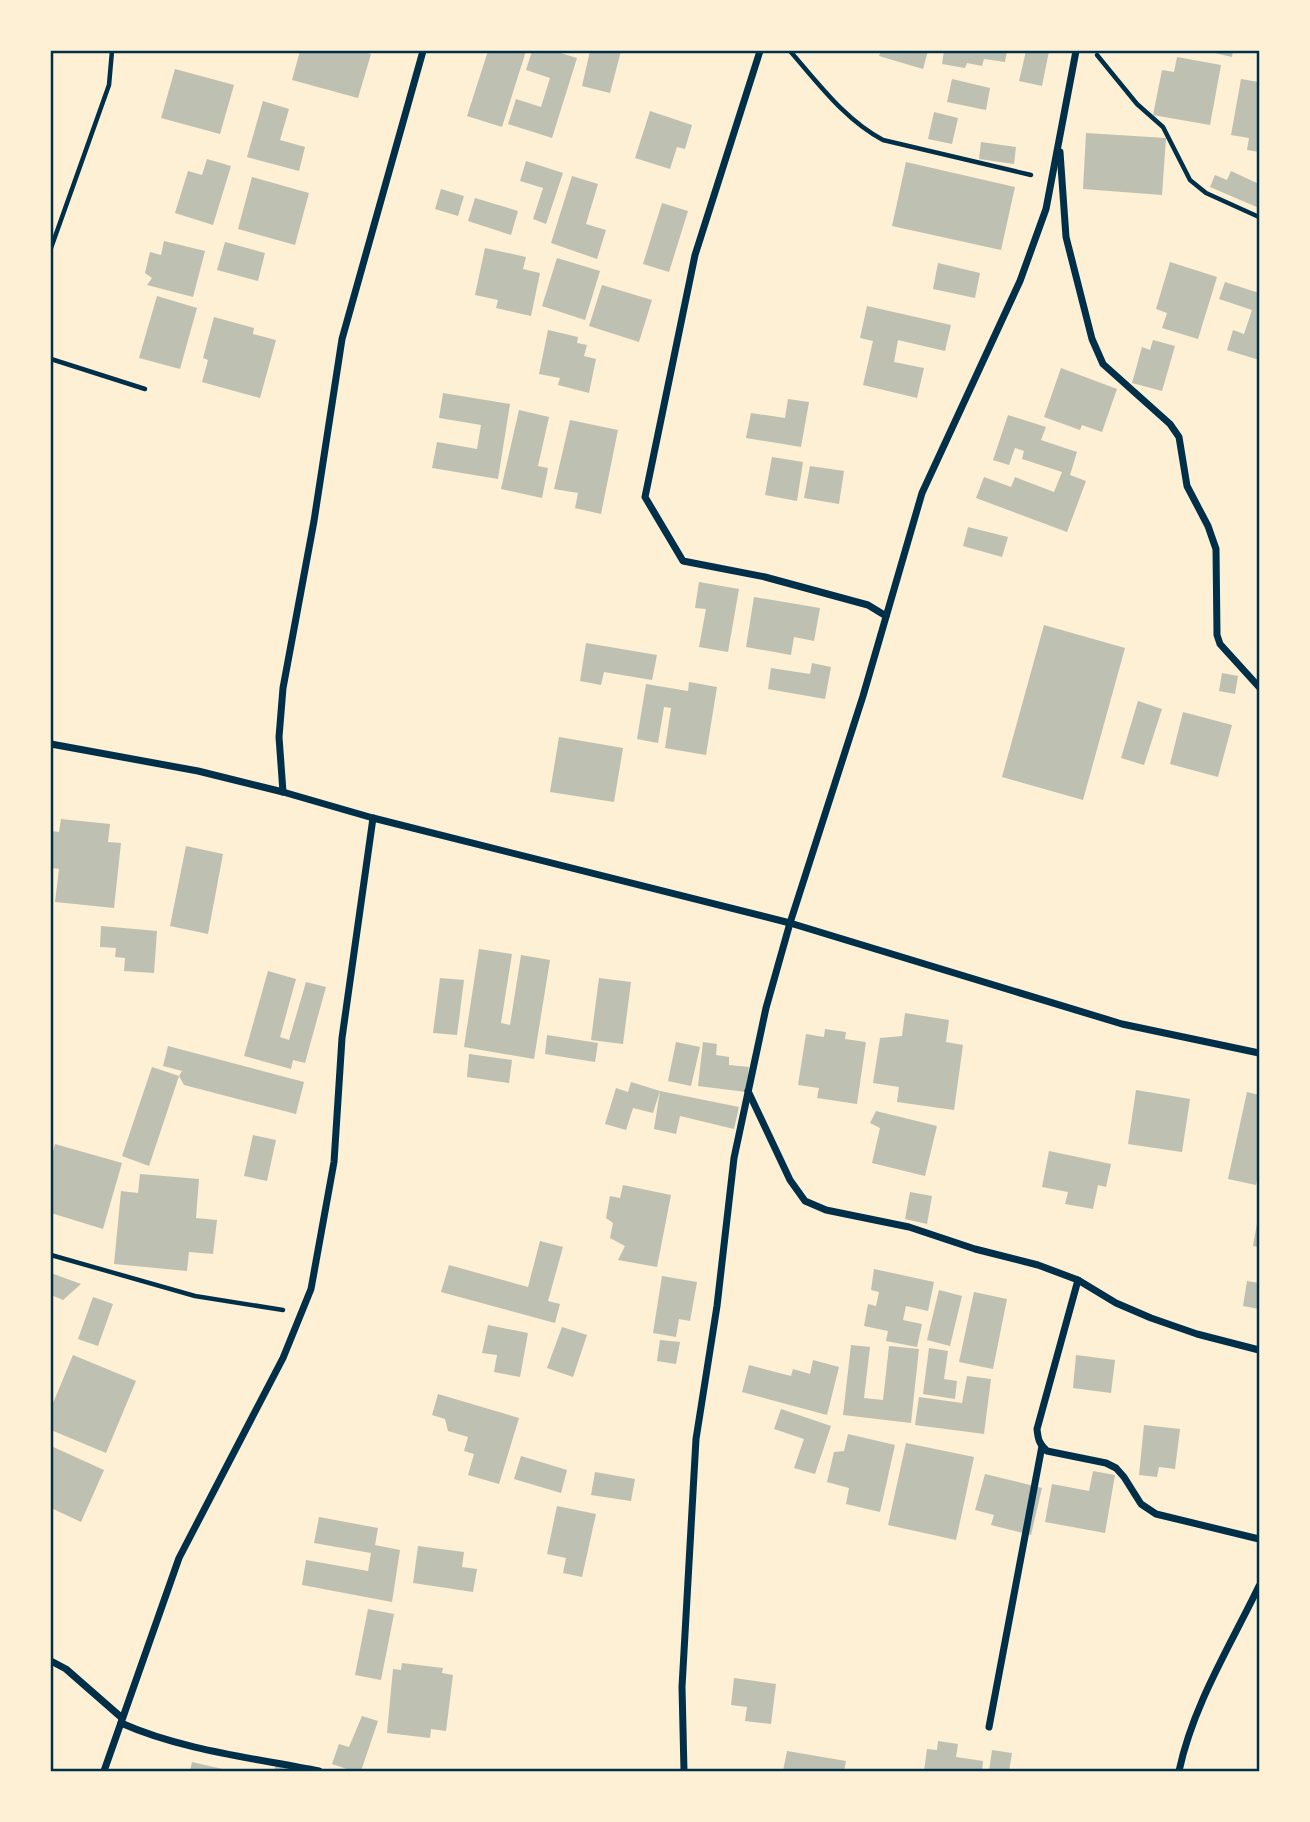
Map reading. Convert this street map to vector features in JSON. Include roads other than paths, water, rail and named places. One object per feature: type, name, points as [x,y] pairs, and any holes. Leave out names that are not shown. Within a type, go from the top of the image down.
[{"type":"street","points":[[283,792],[279,737],[283,688],[314,521],[342,339],[423,51]]},
{"type":"street","points":[[760,51],[695,255],[645,497],[683,561],[765,578],[868,605],[886,616]]},
{"type":"street","points":[[684,1771],[682,1673],[696,1439],[717,1306],[734,1158],[747,1089],[790,923],[922,493],[1020,281],[1046,209],[1076,51]]},
{"type":"street","points":[[1059,145],[1066,237],[1092,339],[1103,364],[1170,424],[1179,437],[1187,486],[1216,548],[1217,635],[1220,644],[1259,687]]},
{"type":"street","points":[[51,744],[198,771],[283,792],[373,818],[790,923],[1122,1024],[1259,1053]]},
{"type":"street","points":[[104,1771],[179,1558],[283,1358],[311,1289],[334,1162],[342,1038],[373,818]]},
{"type":"street","points":[[747,1089],[790,1180],[805,1201],[826,1210],[909,1227],[975,1249],[1038,1265],[1078,1280],[1116,1303],[1151,1318],[1197,1334],[1259,1350]]},
{"type":"street","points":[[1078,1280],[1037,1429],[1038,1441],[1047,1451],[1106,1463],[1116,1468],[1141,1504],[1156,1514],[1259,1539]]},
{"type":"street","points":[[989,1727],[1042,1446]]},
{"type":"street","points":[[1179,1771],[1197,1711],[1259,1586]]},
{"type":"street","points":[[51,1661],[66,1669],[122,1721],[148,1735],[173,1743],[319,1771]]}]
